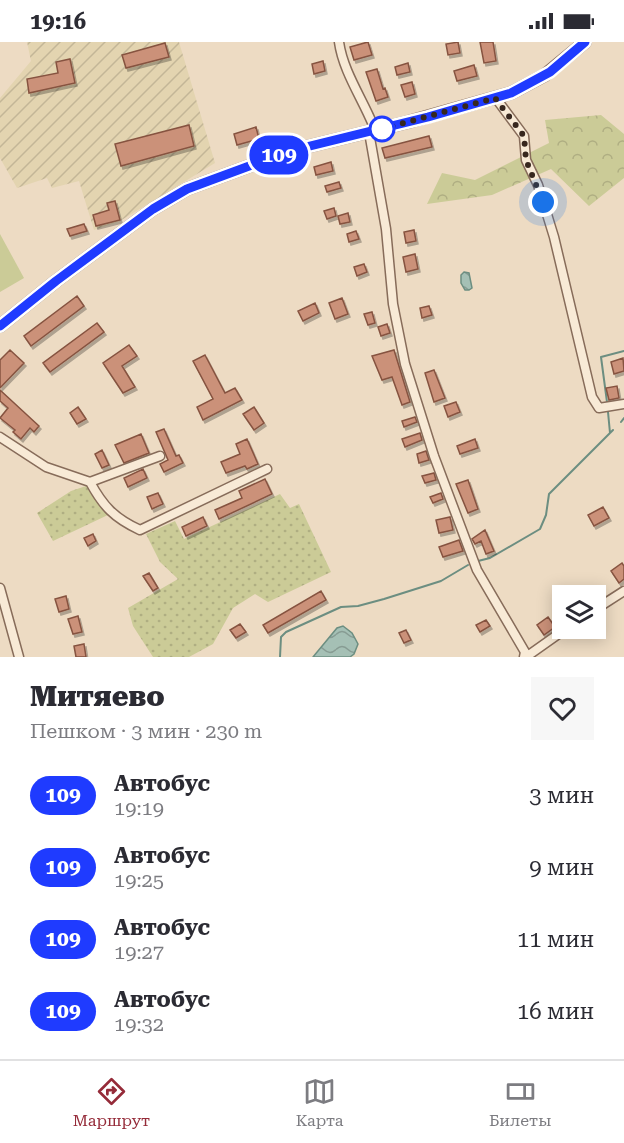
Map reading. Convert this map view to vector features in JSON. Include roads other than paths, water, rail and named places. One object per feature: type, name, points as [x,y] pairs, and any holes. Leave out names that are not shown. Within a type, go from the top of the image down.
[{"type":"street","points":[[339,42],[341,57],[373,125],[369,132],[386,230],[399,341],[434,456],[477,570],[525,652],[525,657],[552,638]]},
{"type":"street","points":[[0,326],[153,209],[180,193],[268,159],[495,98],[517,90],[540,79],[585,42]]},
{"type":"street","points":[[495,98],[524,136],[526,160],[538,185],[554,237],[592,397],[599,408],[624,404]]},
{"type":"street","points":[[0,437],[46,467],[90,482],[160,456]]},
{"type":"street","points":[[90,482],[101,501],[120,520],[140,530],[267,469]]},
{"type":"street","points":[[0,588],[19,657]]},
{"type":"street","points":[[606,603],[624,591]]},
{"type":"water","points":[[464,272],[469,273],[472,288],[469,290],[465,290],[461,283],[461,275]]},
{"type":"water","points":[[343,626],[352,633],[358,644],[354,654],[350,657],[313,657],[337,628]]},
{"type":"waterway","points":[[607,402],[601,357],[624,351]]},
{"type":"waterway","points":[[608,412],[610,433]]},
{"type":"waterway","points":[[621,422],[624,418]]},
{"type":"waterway","points":[[478,561],[490,558],[540,529],[546,515],[549,494],[613,430]]},
{"type":"waterway","points":[[280,657],[281,637],[286,632],[341,607],[358,606],[441,581],[468,565]]}]
